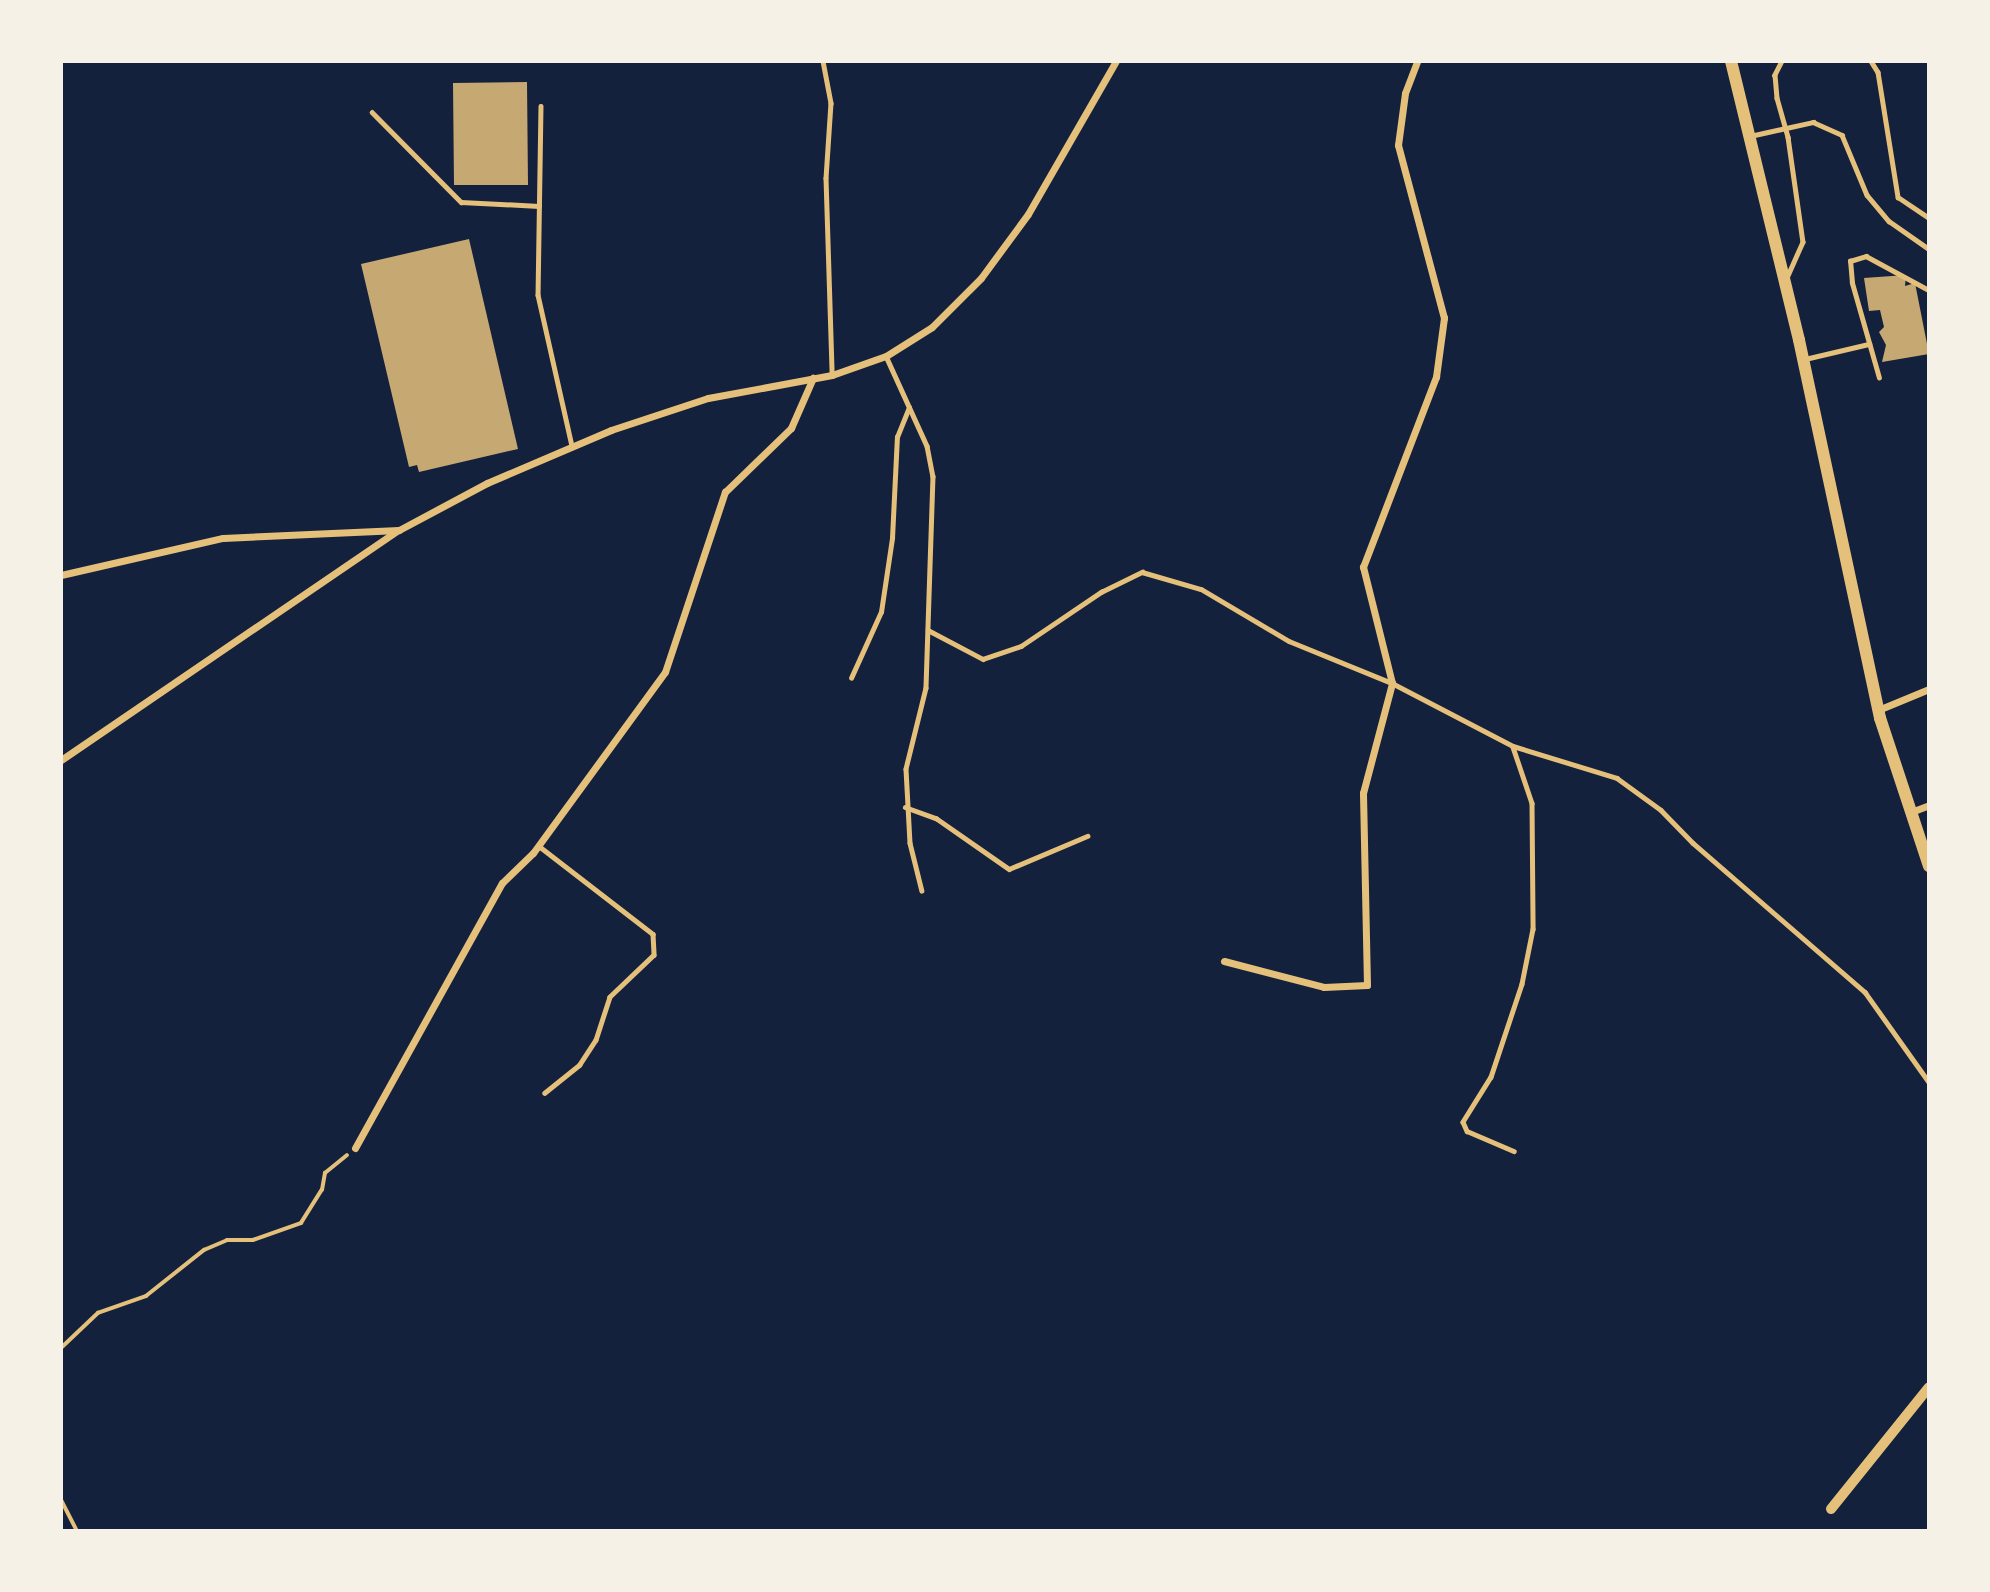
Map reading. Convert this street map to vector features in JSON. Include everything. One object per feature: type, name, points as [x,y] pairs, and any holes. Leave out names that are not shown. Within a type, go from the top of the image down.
[{"type":"main road","points":[[1731,61],[1803,360],[1878,710],[1929,866]]},
{"type":"street","points":[[61,760],[337,576],[399,530],[487,483],[572,447],[708,398],[832,374],[886,356],[932,327],[981,278],[1028,214],[1116,61]]},
{"type":"street","points":[[1224,961],[1324,987],[1367,985],[1363,793],[1392,683],[1363,567],[1436,377],[1444,318],[1398,145],[1405,93],[1417,61]]},
{"type":"street","points":[[355,1148],[502,883],[538,846],[665,672],[725,492],[790,428],[813,378]]},
{"type":"street","points":[[61,575],[223,538],[399,530]]},
{"type":"street","points":[[1878,710],[1929,689]]},
{"type":"street","points":[[1911,811],[1929,805]]},
{"type":"street","points":[[1831,1509],[1929,1387]]},
{"type":"lane","points":[[823,61],[831,103],[826,178],[832,374]]},
{"type":"lane","points":[[1782,61],[1776,75],[1803,242],[1785,283]]},
{"type":"lane","points":[[1871,61],[1878,72],[1898,197],[1929,218]]},
{"type":"lane","points":[[541,106],[540,310],[572,447]]},
{"type":"lane","points":[[372,112],[461,202],[539,206]]},
{"type":"lane","points":[[1749,137],[1813,122],[1842,135],[1867,195],[1889,221],[1929,249]]},
{"type":"lane","points":[[1879,378],[1850,261],[1866,256],[1929,290]]},
{"type":"lane","points":[[1803,360],[1869,344]]},
{"type":"lane","points":[[886,356],[927,446],[933,476],[926,688],[906,769],[905,807],[922,891]]},
{"type":"lane","points":[[851,678],[881,612],[892,538],[897,437],[909,407]]},
{"type":"lane","points":[[928,630],[984,659],[1021,646],[1101,592],[1142,572],[1201,589],[1289,641],[1392,683],[1513,746],[1616,779],[1661,810],[1693,843],[1865,992],[1929,1082]]},
{"type":"lane","points":[[1513,746],[1532,803],[1533,929],[1522,984],[1491,1077],[1463,1122],[1466,1131],[1514,1151]]},
{"type":"lane","points":[[905,807],[936,818],[1009,869],[1087,836]]},
{"type":"lane","points":[[538,846],[653,934],[654,955],[610,997],[596,1040],[580,1065],[545,1093]]},
{"type":"path","points":[[61,1348],[97,1312],[146,1296],[204,1250],[227,1240],[253,1240],[301,1223],[322,1190],[325,1173],[355,1148]]},
{"type":"path","points":[[61,1499],[77,1531]]},
{"type":"building","points":[[527,82],[528,185],[454,185],[453,83]]},
{"type":"building","points":[[469,239],[518,449],[419,472],[417,465],[409,467],[361,264]]},
{"type":"building","points":[[1906,275],[1905,286],[1915,283],[1929,354],[1882,362],[1886,345],[1879,332],[1884,327],[1880,310],[1869,311],[1864,278]]}]
